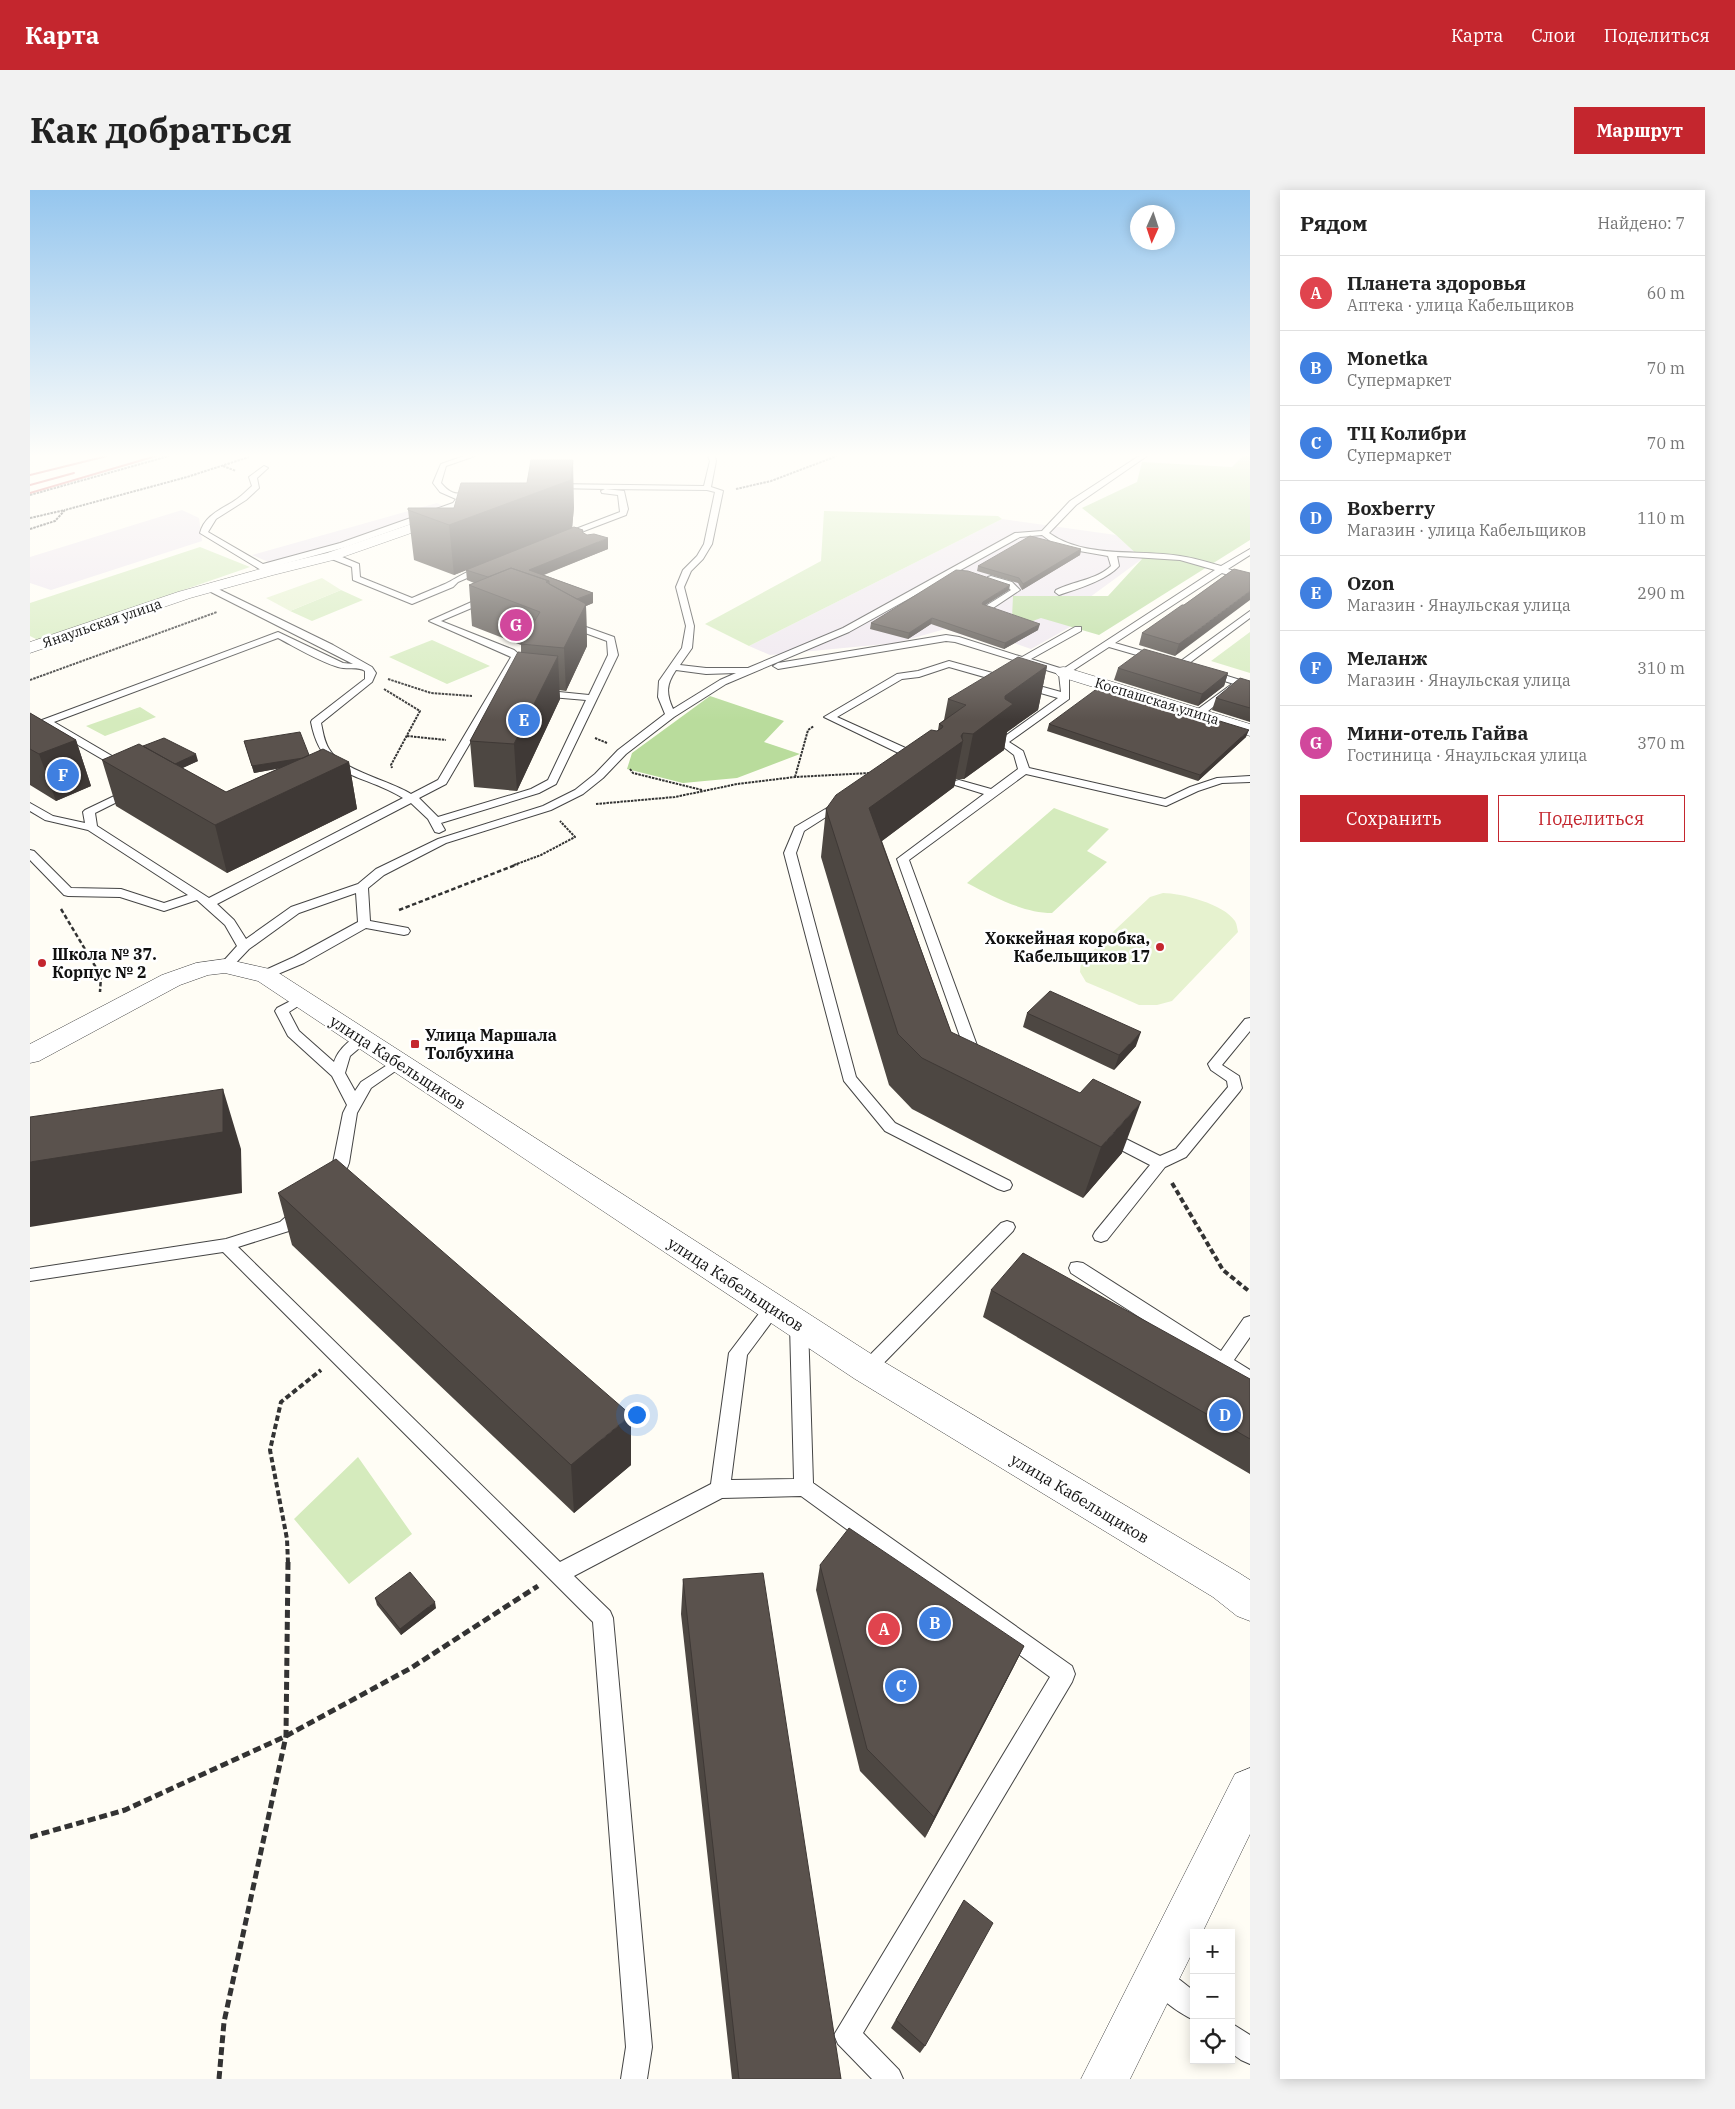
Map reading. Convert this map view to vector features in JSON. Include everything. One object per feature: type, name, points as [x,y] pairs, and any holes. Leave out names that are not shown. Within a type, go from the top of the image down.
[{"type":"street","name":"Янаульская улица","points":[[30,648],[265,569],[332,556],[363,544]]},
{"type":"street","name":"Коспашская улица","points":[[1064,672],[1250,730]]},
{"type":"street","name":"улица Кабельщиков","points":[[234,956],[266,975],[867,1369],[1226,1585],[1250,1603]]},
{"type":"street","points":[[30,1055],[171,980],[234,956]]},
{"type":"street","points":[[1105,2079],[1250,1789]]},
{"type":"lane","points":[[223,544],[265,569],[345,544]]},
{"type":"lane","points":[[670,715],[663,697],[664,681],[687,648],[690,626],[680,587],[687,570],[708,544]]},
{"type":"lane","points":[[234,956],[295,910],[362,886],[380,872],[408,856],[442,841],[547,808],[579,792],[599,776],[622,752],[670,715],[723,682],[846,630],[960,570],[1003,544]]},
{"type":"lane","points":[[1063,544],[1098,553],[1181,558],[1250,579]]},
{"type":"lane","points":[[672,667],[706,671],[754,670],[946,638],[956,639],[1064,672],[1250,551]]},
{"type":"lane","points":[[1059,592],[1070,585],[1092,582],[1110,570],[1114,566],[1112,554]]},
{"type":"lane","points":[[332,556],[356,566],[356,578],[412,601],[450,586],[455,580],[492,565]]},
{"type":"lane","points":[[982,577],[1009,584],[1016,590],[987,608]]},
{"type":"lane","points":[[210,588],[330,647],[371,673],[369,680],[316,722],[325,752],[339,765],[412,799],[426,809],[436,821],[442,841]]},
{"type":"lane","points":[[30,853],[68,892],[121,893],[164,907],[203,900],[412,799],[442,782],[499,692],[516,659],[515,654],[433,621],[479,602],[502,600]]},
{"type":"lane","points":[[1181,665],[1250,614]]},
{"type":"lane","points":[[436,821],[540,789],[552,782],[613,655],[611,639],[559,620]]},
{"type":"lane","points":[[1023,660],[1078,629]]},
{"type":"lane","points":[[132,772],[46,722],[278,635],[340,666],[361,665]]},
{"type":"lane","points":[[1108,644],[1250,686]]},
{"type":"lane","points":[[829,717],[900,676],[919,674],[949,664],[1066,697]]},
{"type":"lane","points":[[1064,672],[1066,697]]},
{"type":"lane","points":[[1198,714],[1238,682]]},
{"type":"lane","points":[[526,692],[592,698]]},
{"type":"lane","points":[[1024,770],[1019,753],[1002,742],[1066,697]]},
{"type":"lane","points":[[829,717],[917,757],[888,772]]},
{"type":"lane","points":[[905,764],[920,769]]},
{"type":"lane","points":[[980,1072],[903,859],[1024,770],[1166,803],[1194,789],[1221,780],[1250,779]]},
{"type":"lane","points":[[959,783],[992,793]]},
{"type":"lane","points":[[92,828],[89,812],[141,786]]},
{"type":"lane","points":[[856,793],[799,828],[790,853],[849,1078],[890,1127],[1004,1185]]},
{"type":"lane","points":[[30,806],[49,818],[92,828],[203,900],[230,923],[234,956]]},
{"type":"lane","points":[[362,886],[364,924]]},
{"type":"lane","points":[[266,975],[299,960],[364,924],[404,931]]},
{"type":"lane","points":[[302,999],[282,1011],[293,1033],[338,1073],[355,1105]]},
{"type":"lane","points":[[1101,1236],[1160,1163],[1181,1153],[1235,1088],[1234,1079],[1216,1068],[1215,1064],[1250,1022]]},
{"type":"lane","points":[[338,1073],[344,1054],[363,1039]]},
{"type":"lane","points":[[325,1192],[332,1186],[341,1163],[350,1113],[366,1085],[400,1063]]},
{"type":"lane","points":[[1092,1128],[1160,1163]]},
{"type":"lane","points":[[30,1274],[226,1245],[286,1226],[312,1203]]},
{"type":"lane","points":[[867,1369],[1006,1227]]},
{"type":"lane","points":[[226,1245],[603,1618],[639,2047],[634,2079]]},
{"type":"lane","points":[[1077,1268],[1250,1379]]},
{"type":"lane","points":[[720,1489],[738,1353],[773,1308]]},
{"type":"lane","points":[[1223,1362],[1250,1323]]},
{"type":"lane","points":[[799,1325],[804,1487]]},
{"type":"lane","points":[[559,1573],[720,1489],[804,1487],[1064,1674],[847,2035],[890,2079]]},
{"type":"lane","points":[[1156,1978],[1190,2004]]},
{"type":"lane","points":[[1235,2039],[1250,2051]]},
{"type":"path","points":[[30,680],[241,603]]},
{"type":"path","points":[[371,673],[431,693],[499,692]]},
{"type":"path","points":[[371,673],[385,690],[420,711],[391,764],[395,791]]},
{"type":"path","points":[[795,777],[808,730],[829,717]]},
{"type":"path","points":[[407,736],[466,742]]},
{"type":"path","points":[[547,808],[675,797],[737,784],[795,777],[888,772]]},
{"type":"path","points":[[364,924],[541,856],[576,837],[547,808]]},
{"type":"path","points":[[57,904],[101,976],[100,1000]]},
{"type":"path","points":[[1160,1163],[1223,1270],[1250,1292]]},
{"type":"path","points":[[219,2079],[224,2022],[286,1736],[289,1588],[287,1539],[270,1450],[281,1402],[339,1356]]},
{"type":"path","points":[[30,1837],[125,1810],[286,1736],[411,1668],[559,1573]]},
{"type":"shaded area","points":[[72,544],[192,544],[51,590],[30,583],[30,557]]},
{"type":"shaded area","points":[[291,544],[333,544],[273,564],[252,555]]},
{"type":"shaded area","points":[[952,544],[1126,544],[1142,559],[1086,600],[1070,627],[1031,649],[1014,643],[1004,649],[945,629],[896,643],[770,655],[749,646]]},
{"type":"green space","points":[[822,544],[952,544],[749,646],[705,624],[821,561]]},
{"type":"green space","points":[[1126,544],[1243,544],[1099,635],[1041,618],[1027,623],[1012,618],[1013,596],[1108,596],[1142,559]]},
{"type":"green space","points":[[200,547],[250,567],[38,640],[30,636],[30,603]]},
{"type":"green space","points":[[322,578],[341,590],[290,611],[266,598]]},
{"type":"green space","points":[[341,590],[363,600],[312,621],[290,611]]},
{"type":"green space","points":[[1250,632],[1250,673],[1211,661]]},
{"type":"green space","points":[[432,640],[490,666],[447,684],[389,657]]},
{"type":"green space","points":[[710,696],[784,721],[764,742],[800,754],[737,778],[683,783],[627,769],[632,753]]},
{"type":"green space","points":[[140,707],[156,717],[105,736],[86,726]]},
{"type":"green space","points":[[1054,808],[1109,829],[1087,851],[1107,862],[1052,913],[1019,907],[967,883]]},
{"type":"green space","name":"Хоккейная коробка, Кабельщиков 17","points":[[1163,893],[1191,897],[1222,909],[1235,921],[1238,932],[1172,1001],[1157,1005],[1139,1005],[1086,982],[1080,972],[1081,962],[1150,897]]},
{"type":"green space","points":[[358,1457],[412,1534],[349,1584],[294,1519]]},
{"type":"building","points":[[531,544],[593,544],[529,570],[593,593],[577,599],[549,584],[549,581],[511,568],[488,577],[466,570]]},
{"type":"building","points":[[1016,544],[1062,544],[1081,549],[1023,584],[1019,578],[978,566]]},
{"type":"building","points":[[511,568],[549,581],[546,582],[586,604],[564,648],[521,644],[540,612],[469,585]]},
{"type":"building","points":[[1234,569],[1250,573],[1250,591],[1179,644],[1142,633],[1184,605]]},
{"type":"building","points":[[956,570],[968,571],[1010,585],[982,604],[1040,624],[1005,643],[932,618],[909,633],[871,623]]},
{"type":"building","points":[[1144,649],[1228,673],[1202,694],[1118,668]]},
{"type":"building","points":[[518,652],[558,656],[514,744],[470,741]]},
{"type":"building","points":[[1018,657],[1047,666],[1005,696],[1005,699],[1013,704],[973,734],[963,733],[961,736],[963,741],[869,808],[951,1032],[1080,1093],[1093,1079],[1141,1102],[1101,1147],[922,1058],[898,1034],[826,809],[836,795],[931,730],[937,731],[942,728],[943,726],[939,724],[966,705],[948,699]]},
{"type":"building","points":[[1240,678],[1250,681],[1250,708],[1216,698]]},
{"type":"building","points":[[1102,685],[1249,730],[1200,775],[1049,724]]},
{"type":"building","points":[[30,713],[76,740],[39,754],[30,749]]},
{"type":"building","points":[[300,732],[309,755],[303,758],[252,766],[244,741]]},
{"type":"building","points":[[164,738],[196,754],[175,764],[143,746]]},
{"type":"building","points":[[139,744],[226,792],[323,749],[349,762],[215,825],[102,760]]},
{"type":"building","points":[[1050,991],[1141,1032],[1119,1055],[1027,1013]]},
{"type":"building","points":[[223,1089],[223,1132],[30,1162],[30,1117]]},
{"type":"building","points":[[336,1159],[631,1415],[571,1465],[278,1193]]},
{"type":"building","points":[[1023,1253],[1250,1379],[1250,1439],[991,1290]]},
{"type":"building","points":[[849,1528],[1024,1646],[934,1817],[867,1749],[820,1565]]},
{"type":"building","points":[[410,1572],[435,1602],[400,1629],[375,1598]]},
{"type":"building","points":[[763,1573],[841,2079],[739,2079],[683,1579]]},
{"type":"building","points":[[964,1900],[993,1923],[925,2046],[896,2020]]},
{"type":"place","name":"Мини-отель Гайва","points":[[516,625]]},
{"type":"place","name":"Ozon","points":[[524,720]]},
{"type":"place","name":"Меланж","points":[[63,775]]},
{"type":"place","name":"Хоккейная коробка, Кабельщиков 17","points":[[1160,947]]},
{"type":"place","name":"Школа № 37. Корпус № 2","points":[[42,963]]},
{"type":"place","name":"Улица Маршала Толбухина","points":[[415,1044]]},
{"type":"place","name":"Boxberry","points":[[1225,1415]]},
{"type":"place","name":"Monetka","points":[[935,1623]]},
{"type":"place","name":"Планета здоровья","points":[[884,1629]]},
{"type":"place","name":"ТЦ Колибри","points":[[901,1686]]}]
